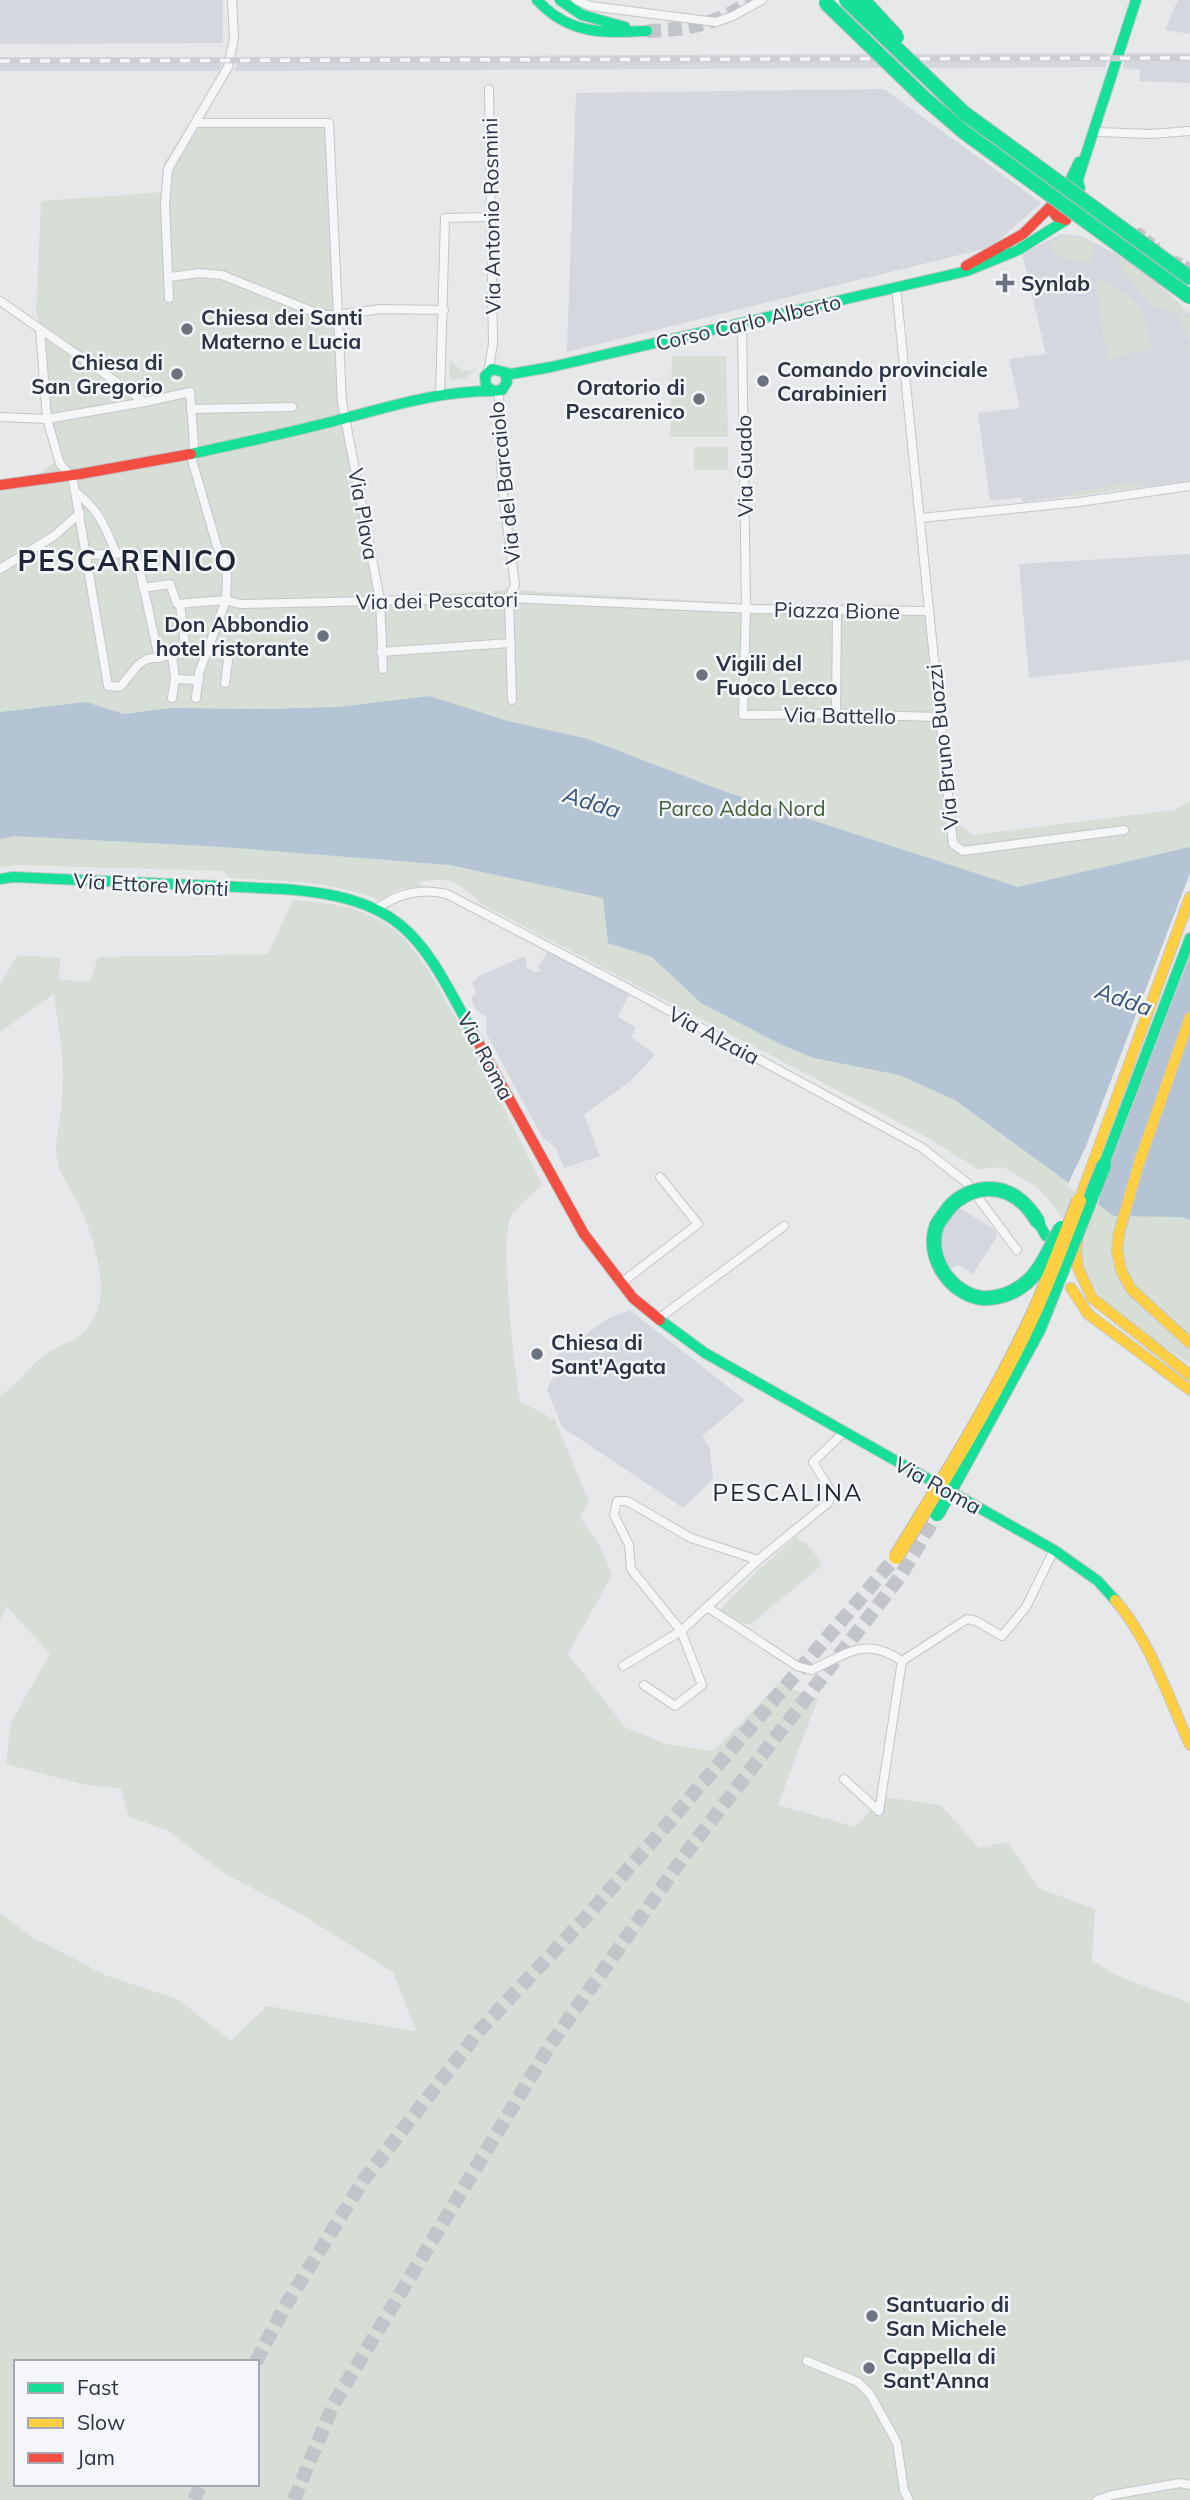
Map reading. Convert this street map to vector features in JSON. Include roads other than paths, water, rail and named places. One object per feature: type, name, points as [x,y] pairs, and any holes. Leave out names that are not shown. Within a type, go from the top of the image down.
[{"type":"main road","points":[[537,0],[552,17],[578,29],[602,33],[647,31],[588,19],[560,0]]},
{"type":"main road","points":[[846,0],[940,92],[985,130],[1190,278]]},
{"type":"main road","points":[[863,0],[946,85],[985,130]]},
{"type":"main road","points":[[1078,190],[1078,179],[1096,132],[1120,41],[1136,0]]},
{"type":"main road","points":[[823,1],[923,97],[964,132],[1161,273],[1190,297]]},
{"type":"main road","name":"Corso Carlo Alberto","points":[[0,485],[74,484],[194,453],[456,393],[496,378],[967,271],[992,263],[1038,240],[1066,220],[1056,216],[1049,207],[1031,228],[1013,241],[944,276]]},
{"type":"main road","points":[[1124,229],[1190,265]]},
{"type":"main road","name":"Via Ettore Monti","points":[[0,879],[65,879],[302,891]]},
{"type":"main road","name":"Via Roma","points":[[302,891],[336,895],[376,909],[400,923],[430,957],[475,1033],[570,1212],[621,1283],[658,1319],[705,1353],[1054,1550],[1098,1581],[1128,1615],[1142,1639],[1190,1745]]},
{"type":"main road","points":[[896,1557],[986,1406],[1038,1302],[1079,1201],[1190,897]]},
{"type":"main road","points":[[1190,938],[1079,1234],[1076,1255],[1077,1268],[1085,1287],[1102,1306],[1190,1375]]},
{"type":"main road","points":[[1190,1017],[1139,1163],[1119,1233],[1117,1250],[1121,1270],[1131,1289],[1190,1343]]},
{"type":"main road","points":[[937,1514],[1038,1331],[1104,1165]]},
{"type":"main road","points":[[1046,1236],[1026,1204],[1009,1193],[986,1189],[969,1193],[952,1204],[940,1220],[935,1240],[938,1263],[949,1280],[968,1294],[992,1298],[1011,1293],[1030,1278],[1079,1201]]},
{"type":"main road","points":[[1071,1289],[1088,1314],[1190,1390]]},
{"type":"street","points":[[169,298],[165,203],[168,169],[228,66],[234,38],[232,0]]},
{"type":"street","points":[[576,0],[590,6],[716,22],[762,0]]},
{"type":"street","name":"Via Antonio Rosmini","points":[[489,89],[493,344],[496,378]]},
{"type":"street","name":"Via Plava","points":[[196,123],[329,124],[342,401],[380,600],[383,668]]},
{"type":"street","points":[[1096,132],[1152,134],[1190,131]]},
{"type":"street","points":[[440,396],[445,218],[490,217]]},
{"type":"street","points":[[170,277],[222,275],[321,315],[381,309],[444,310]]},
{"type":"street","name":"Via Bruno Buozzi","points":[[896,287],[953,844],[963,851],[1124,830]]},
{"type":"street","points":[[0,301],[145,402]]},
{"type":"street","name":"Via Guado","points":[[742,324],[747,608],[743,715]]},
{"type":"street","points":[[40,329],[47,419],[60,464],[93,506],[116,553]]},
{"type":"street","name":"Via del Barcaiolo","points":[[496,378],[502,487],[514,585],[509,598],[512,701]]},
{"type":"street","points":[[0,417],[47,419],[190,392],[194,453],[191,460],[224,561],[226,600],[209,647],[196,698]]},
{"type":"street","points":[[191,409],[292,407]]},
{"type":"street","points":[[74,484],[108,686],[120,687],[138,665],[147,659],[186,653],[180,604],[177,604],[170,584],[143,587]]},
{"type":"street","points":[[921,518],[1079,502],[1190,486]]},
{"type":"street","points":[[0,569],[54,536],[80,513]]},
{"type":"street","points":[[86,555],[136,553],[159,658]]},
{"type":"street","name":"Via dei Pescatori","points":[[180,604],[226,600],[240,604],[509,598],[747,608]]},
{"type":"street","name":"Piazza Bione","points":[[747,608],[928,611]]},
{"type":"street","points":[[836,714],[837,611]]},
{"type":"street","points":[[381,652],[511,643]]},
{"type":"street","points":[[209,647],[226,654],[228,661],[225,683]]},
{"type":"street","points":[[172,656],[175,679],[172,698]]},
{"type":"street","points":[[175,679],[199,680]]},
{"type":"street","name":"Via Battello","points":[[743,715],[938,717]]},
{"type":"street","name":"Via Alzaia","points":[[376,909],[394,897],[411,892],[447,894],[629,989],[921,1147],[967,1183],[1017,1250]]},
{"type":"street","points":[[621,1283],[698,1224],[660,1177]]},
{"type":"street","points":[[658,1319],[784,1226]]},
{"type":"street","points":[[623,1666],[681,1631],[758,1560],[828,1503],[832,1493],[813,1462],[844,1432]]},
{"type":"street","points":[[644,1685],[675,1706],[702,1685],[681,1631],[631,1569],[629,1545],[614,1515],[617,1501],[627,1501],[691,1538],[758,1560]]},
{"type":"street","points":[[844,1779],[879,1811],[902,1661],[967,1619],[976,1621],[1002,1636],[1026,1607],[1054,1550]]},
{"type":"street","points":[[707,1607],[797,1666],[811,1670],[853,1649],[871,1648],[889,1652],[902,1661]]},
{"type":"street","points":[[807,2361],[858,2382],[870,2394],[897,2443],[904,2491],[909,2500]]},
{"type":"street","points":[[1097,2500],[1180,2483],[1190,2485]]},
{"type":"water","name":"Adda","points":[[429,696],[508,721],[588,739],[726,792],[1018,887],[1190,847],[1190,1220],[1182,1217],[1114,1216],[955,1100],[899,1075],[814,1058],[782,1045],[701,1003],[652,957],[608,943],[603,898],[450,865],[224,847],[14,836],[0,839],[0,712],[86,702],[124,714],[172,708],[338,707]]},
{"type":"tunnel","points":[[647,31],[702,24],[727,15],[751,0]]},
{"type":"tunnel","points":[[1092,210],[1106,227],[1161,265]]},
{"type":"tunnel","points":[[1131,244],[1140,232],[1158,247]]},
{"type":"tunnel","points":[[1174,259],[1190,267]]},
{"type":"tunnel","points":[[294,2500],[333,2405],[550,2045],[690,1848],[899,1578],[937,1514]]},
{"type":"tunnel","points":[[257,2360],[284,2308],[363,2181],[480,2030],[586,1917],[896,1557]]},
{"type":"tunnel","points":[[194,2500],[200,2486]]},
{"type":"railway","points":[[0,61],[1190,58]]},
{"type":"place","name":"Synlab","points":[[1005,283]]},
{"type":"place","name":"Chiesa dei Santi Materno e Lucia","points":[[187,329]]},
{"type":"place","name":"Chiesa di San Gregorio","points":[[177,374]]},
{"type":"place","name":"Comando provinciale Carabinieri","points":[[763,381]]},
{"type":"place","name":"Oratorio di Pescarenico","points":[[699,399]]},
{"type":"place","name":"Don Abbondio hotel ristorante","points":[[323,636]]},
{"type":"place","name":"Vigili del Fuoco Lecco","points":[[702,675]]},
{"type":"place","name":"Chiesa di Sant'Agata","points":[[537,1354]]},
{"type":"place","name":"Santuario di San Michele","points":[[872,2316]]},
{"type":"place","name":"Cappella di Sant'Anna","points":[[869,2368]]},
{"type":"district","name":"PESCARENICO","points":[[128,560]]},
{"type":"district","name":"PESCALINA","points":[[788,1492]]},
{"type":"park label","name":"Parco Adda Nord","points":[[742,808]]}]
